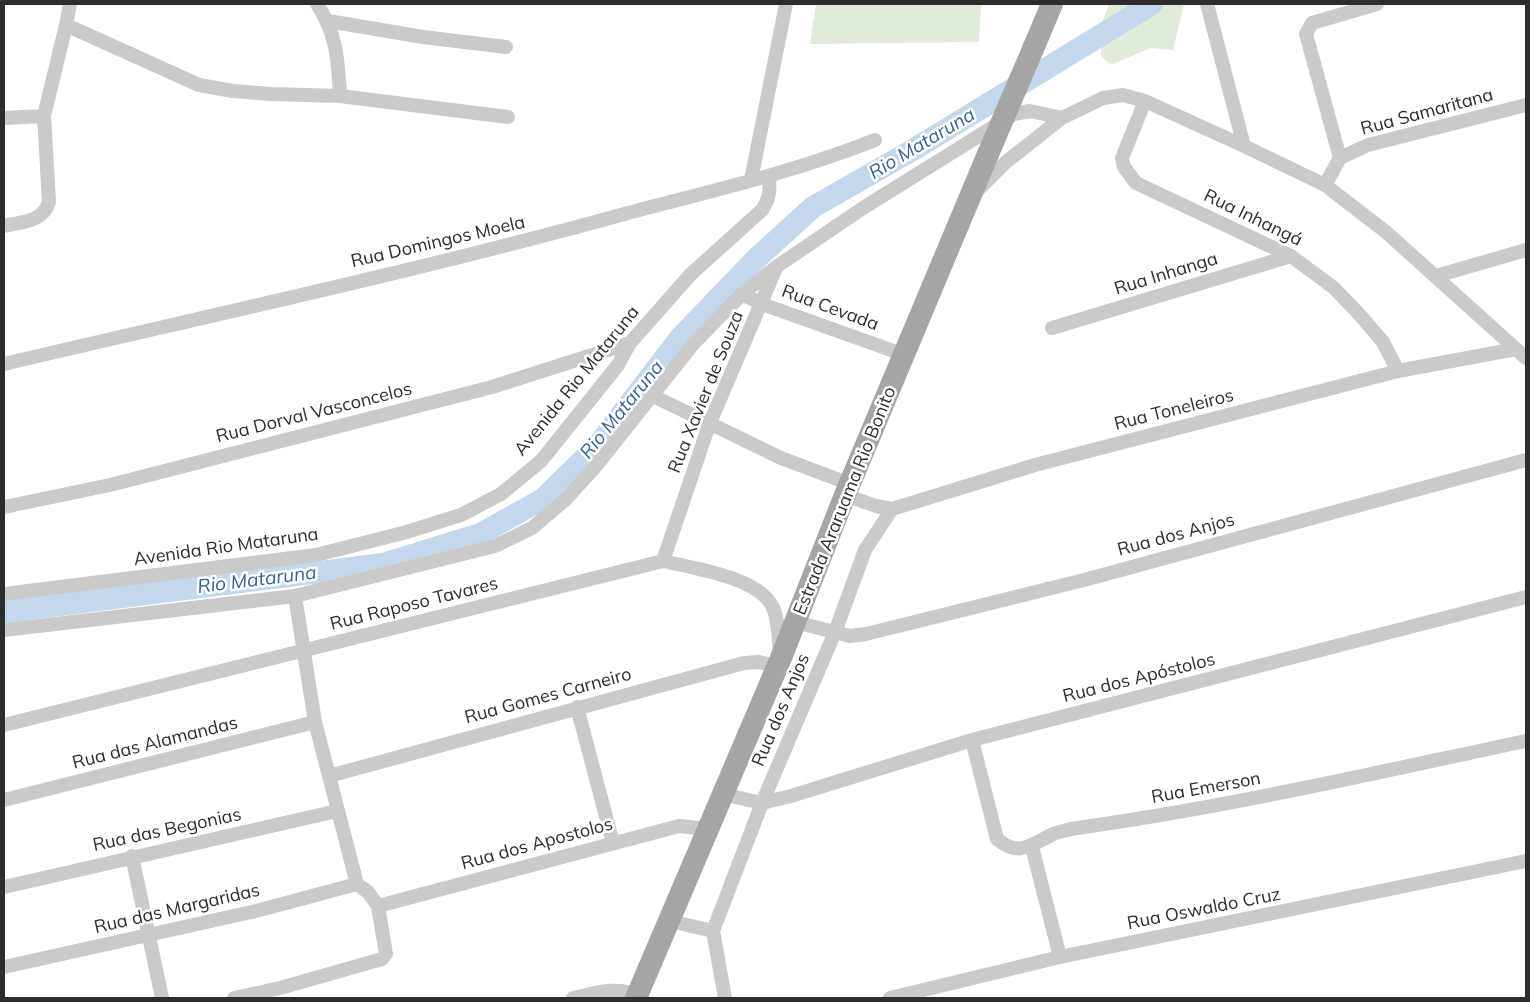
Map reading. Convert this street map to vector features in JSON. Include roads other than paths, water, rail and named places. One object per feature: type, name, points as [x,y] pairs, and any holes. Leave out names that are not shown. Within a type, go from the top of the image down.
[{"type":"main road","name":"Estrada Araruama Rio Bonito","points":[[637,997],[779,662],[848,490],[1052,4]]},
{"type":"street","points":[[4,226],[40,218],[46,212],[49,202],[44,116],[70,4]]},
{"type":"street","points":[[317,4],[328,21],[338,54],[340,96]]},
{"type":"street","points":[[751,180],[786,4]]},
{"type":"street","points":[[1206,4],[1244,146]]},
{"type":"street","points":[[1325,185],[1340,158],[1306,34],[1312,23],[1377,4]]},
{"type":"street","points":[[328,21],[423,37],[506,46]]},
{"type":"street","points":[[66,25],[200,85],[233,91],[271,94],[340,96],[508,117]]},
{"type":"street","points":[[970,199],[1006,162],[1062,118],[1103,98],[1123,95],[1145,101],[1325,185],[1386,232],[1521,354]]},
{"type":"street","name":"Rua Inhangá","points":[[1145,101],[1122,158],[1124,167],[1136,182],[1291,256],[1334,288],[1359,314],[1383,342],[1398,371]]},
{"type":"street","name":"Rua Samaritana","points":[[1340,158],[1368,145],[1526,106]]},
{"type":"street","points":[[4,630],[295,596],[495,546],[532,528],[564,500],[596,466],[694,342],[742,294],[776,267],[966,142],[1014,114],[1030,111],[1062,118]]},
{"type":"street","points":[[4,118],[44,116]]},
{"type":"street","name":"Rua Domingos Moela","points":[[4,364],[533,240],[768,176],[837,155],[875,140]]},
{"type":"street","name":"Avenida Rio Mataruna","points":[[4,594],[316,555],[403,533],[461,515],[501,494],[541,461],[612,372],[630,343],[691,274],[762,210],[768,201],[770,192],[768,176]]},
{"type":"street","points":[[1436,276],[1526,250]]},
{"type":"street","name":"Rua Inhanga","points":[[1052,328],[1291,256]]},
{"type":"street","name":"Rua Xavier de Souza","points":[[663,561],[709,425],[762,304],[776,267]]},
{"type":"street","name":"Rua Cevada","points":[[742,294],[762,304],[906,355]]},
{"type":"street","name":"Rua Dorval Vasconcelos","points":[[4,506],[110,484],[492,387],[630,343]]},
{"type":"street","name":"Rua Toneleiros","points":[[892,509],[1036,465],[1398,371],[1521,354]]},
{"type":"street","points":[[653,396],[709,425],[892,509],[865,550],[835,632]]},
{"type":"street","name":"Rua dos Anjos","points":[[795,622],[850,636],[866,634],[1075,582],[1526,460]]},
{"type":"street","name":"Rua Raposo Tavares","points":[[4,725],[304,652],[663,561],[710,572],[741,582],[763,592],[773,605],[779,662]]},
{"type":"street","points":[[234,998],[280,988],[382,959],[386,948],[378,906],[368,892],[357,884],[337,810],[316,722],[295,596]]},
{"type":"street","name":"Rua dos Apóstolos","points":[[722,794],[762,803],[791,796],[972,740],[1526,597]]},
{"type":"street","name":"Rua dos Anjos","points":[[762,803],[835,632]]},
{"type":"street","name":"Rua Gomes Carneiro","points":[[329,776],[744,663],[779,662]]},
{"type":"street","points":[[577,707],[613,843]]},
{"type":"street","name":"Rua das Alamandas","points":[[4,800],[316,722]]},
{"type":"street","name":"Rua Emerson","points":[[972,740],[997,839],[1007,847],[1016,849],[1032,847],[1064,830],[1256,799],[1526,741]]},
{"type":"street","points":[[725,998],[713,931],[762,803]]},
{"type":"street","name":"Rua das Begonias","points":[[4,887],[132,856],[240,834],[337,810]]},
{"type":"street","name":"Rua dos Apostolos","points":[[378,906],[678,826],[707,829]]},
{"type":"street","points":[[1032,847],[1060,957]]},
{"type":"street","points":[[132,856],[162,998]]},
{"type":"street","name":"Rua Oswaldo Cruz","points":[[890,998],[1060,957],[1374,894],[1526,861]]},
{"type":"street","name":"Rua das Margaridas","points":[[4,967],[357,884]]},
{"type":"street","points":[[670,920],[713,931]]},
{"type":"street","points":[[573,998],[612,989],[625,990],[637,997]]},
{"type":"waterway","name":"Rio Mataruna","points":[[4,612],[383,564],[480,534],[543,499],[598,445],[680,338],[756,259],[813,207],[911,151],[1152,4]]}]
